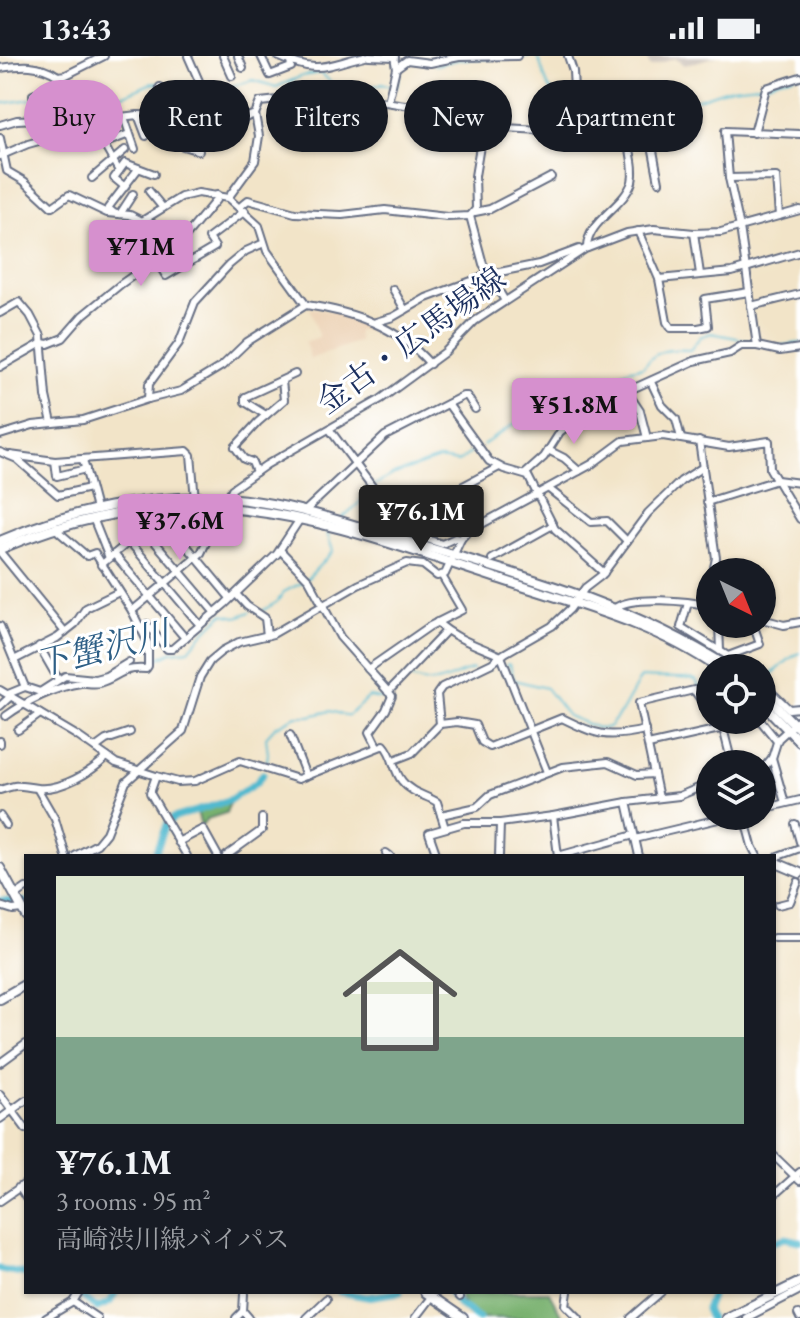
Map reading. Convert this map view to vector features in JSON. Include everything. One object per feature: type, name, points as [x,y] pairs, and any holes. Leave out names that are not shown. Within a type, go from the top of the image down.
[{"type":"main road","points":[[0,551],[56,527],[136,502],[226,498],[302,516],[615,608],[678,636],[707,654]]},
{"type":"main road","points":[[0,541],[54,520],[94,514],[221,507],[302,516]]},
{"type":"main road","points":[[577,598],[697,654]]},
{"type":"main road","points":[[776,704],[796,726],[800,742]]},
{"type":"main road","points":[[776,712],[796,726]]},
{"type":"main road","points":[[776,863],[799,878]]},
{"type":"main road","points":[[0,868],[21,905]]},
{"type":"main road","points":[[0,999],[24,985]]},
{"type":"main road","points":[[726,1318],[747,1314],[800,1282]]},
{"type":"main road","points":[[428,1295],[463,1318]]},
{"type":"street","points":[[0,68],[28,65],[45,68],[58,76],[104,56]]},
{"type":"street","points":[[188,56],[199,80]]},
{"type":"street","points":[[223,56],[232,76]]},
{"type":"street","points":[[238,56],[243,68]]},
{"type":"street","points":[[261,56],[270,75],[291,67],[290,61]]},
{"type":"street","points":[[277,56],[318,68],[367,56],[394,57],[396,68],[388,102],[404,105]]},
{"type":"street","points":[[396,68],[407,58],[430,63],[472,56],[517,56]]},
{"type":"street","points":[[568,56],[573,80]]},
{"type":"street","points":[[0,125],[37,119],[33,95],[56,86],[58,76]]},
{"type":"street","points":[[754,133],[766,88],[800,77]]},
{"type":"street","points":[[228,198],[255,161],[259,136],[255,114],[258,104],[266,101]]},
{"type":"street","points":[[250,116],[255,114]]},
{"type":"street","points":[[138,115],[148,135],[134,145],[124,117],[138,115]]},
{"type":"street","points":[[757,346],[740,227],[729,178],[725,131],[800,134]]},
{"type":"street","points":[[123,136],[129,134]]},
{"type":"street","points":[[0,138],[0,173]]},
{"type":"street","points":[[2,157],[24,146]]},
{"type":"street","points":[[92,178],[125,150]]},
{"type":"street","points":[[107,152],[119,171]]},
{"type":"street","points":[[479,152],[473,214],[483,264],[505,301]]},
{"type":"street","points":[[585,249],[592,231],[630,185],[633,173],[630,152]]},
{"type":"street","points":[[655,152],[659,182]]},
{"type":"street","points":[[2,157],[9,173],[24,181],[52,207],[69,195],[142,221],[181,197],[198,193],[228,198],[261,229],[264,243],[306,305]]},
{"type":"street","points":[[125,187],[114,178],[125,163],[154,174]]},
{"type":"street","points":[[118,214],[108,208],[138,169]]},
{"type":"street","points":[[209,238],[243,209],[248,200],[295,213],[342,215],[385,210],[447,217],[490,209],[551,177]]},
{"type":"street","points":[[729,178],[776,177],[779,216]]},
{"type":"street","points":[[149,191],[163,208]]},
{"type":"street","points":[[118,214],[133,194]]},
{"type":"street","points":[[0,367],[42,343],[63,338],[83,315],[182,241],[217,195]]},
{"type":"street","points":[[376,322],[393,317],[426,298],[490,274],[539,264],[613,237],[654,229],[721,232],[800,210]]},
{"type":"street","points":[[156,260],[166,276],[215,247],[196,225]]},
{"type":"street","points":[[638,231],[659,279],[667,322],[671,328],[708,326],[705,299],[749,292]]},
{"type":"street","points":[[694,233],[700,274]]},
{"type":"street","points":[[148,399],[149,384],[179,343],[195,302],[229,265],[246,251],[264,243]]},
{"type":"street","name":"金古・広馬場線","points":[[132,611],[204,549],[232,489],[373,404],[430,364],[475,321],[585,249]]},
{"type":"street","points":[[659,279],[745,268],[800,252]]},
{"type":"street","points":[[393,289],[405,310]]},
{"type":"street","points":[[751,306],[800,294]]},
{"type":"street","points":[[0,313],[16,302],[21,304],[39,330],[52,423]]},
{"type":"street","points":[[0,435],[52,423],[83,420],[188,388],[222,366],[247,342],[306,305],[329,308],[376,322],[409,342],[430,364]]},
{"type":"street","points":[[525,474],[541,460],[560,432],[584,411],[626,390],[651,382],[694,361],[730,353],[741,346],[780,351],[800,348]]},
{"type":"street","points":[[266,415],[245,402],[245,397],[295,374]]},
{"type":"street","points":[[256,472],[252,462],[244,459],[235,447],[284,400],[282,381]]},
{"type":"street","points":[[651,382],[662,405],[676,419],[681,438]]},
{"type":"street","points":[[626,390],[640,411],[647,438]]},
{"type":"street","points":[[140,629],[147,624],[167,649],[172,649],[215,613],[280,550],[302,516],[385,436],[465,396],[475,409]]},
{"type":"street","points":[[448,404],[485,457],[499,467],[525,474],[553,525],[604,573]]},
{"type":"street","points":[[330,430],[374,489],[392,523]]},
{"type":"street","points":[[442,576],[453,560],[461,539],[471,530],[592,464],[623,441],[681,438],[729,447],[769,441],[770,469],[800,519]]},
{"type":"street","points":[[699,441],[716,558]]},
{"type":"street","points":[[548,450],[579,471]]},
{"type":"street","points":[[0,452],[55,461],[187,451],[191,455],[195,499]]},
{"type":"street","points":[[10,455],[58,495],[90,488]]},
{"type":"street","points":[[83,460],[94,514],[112,556],[185,638]]},
{"type":"street","points":[[55,461],[57,476],[86,469]]},
{"type":"street","points":[[384,528],[499,467]]},
{"type":"street","points":[[440,724],[439,689],[492,663],[552,626],[604,573],[638,524],[674,486],[703,467]]},
{"type":"street","points":[[707,502],[777,480],[800,483]]},
{"type":"street","points":[[549,489],[591,522],[607,521],[627,541]]},
{"type":"street","points":[[160,509],[162,516],[195,557],[233,596],[265,618],[267,636]]},
{"type":"street","points":[[136,511],[144,529],[215,613]]},
{"type":"street","points":[[415,512],[430,540],[442,544],[455,538],[461,539]]},
{"type":"street","points":[[492,559],[553,525]]},
{"type":"street","points":[[6,716],[22,704],[80,683],[105,681],[124,670],[146,669],[148,666],[148,643],[132,611],[95,553],[87,556],[56,527]]},
{"type":"street","points":[[101,565],[144,529]]},
{"type":"street","points":[[129,541],[200,625]]},
{"type":"street","points":[[280,550],[309,580],[340,637],[392,696],[370,732],[377,746]]},
{"type":"street","points":[[0,551],[65,632]]},
{"type":"street","points":[[0,568],[8,563]]},
{"type":"street","points":[[79,854],[97,844],[106,833],[121,789],[183,731],[198,681],[210,661],[232,645],[267,636],[407,563],[423,565],[442,576],[462,610],[437,622],[368,669]]},
{"type":"street","points":[[16,659],[65,632],[86,608],[119,592]]},
{"type":"street","points":[[615,608],[619,604],[646,600],[696,604]]},
{"type":"street","points":[[688,603],[681,627],[728,656],[760,644],[758,638]]},
{"type":"street","points":[[437,622],[446,631],[485,652],[501,656]]},
{"type":"street","points":[[776,623],[784,625],[800,622]]},
{"type":"street","points":[[0,626],[25,687]]},
{"type":"street","points":[[388,692],[446,631]]},
{"type":"street","points":[[720,638],[720,651]]},
{"type":"street","points":[[39,646],[58,679]]},
{"type":"street","points":[[501,656],[547,772]]},
{"type":"street","points":[[0,706],[10,695],[25,687],[40,692],[69,675],[91,680],[102,678],[129,662]]},
{"type":"street","points":[[0,690],[120,765],[178,782],[195,781],[240,761],[292,779],[377,746],[386,747],[401,781],[411,790],[437,802],[445,828]]},
{"type":"street","points":[[659,798],[639,703],[694,690],[696,693]]},
{"type":"street","points":[[776,699],[789,709],[800,708]]},
{"type":"street","points":[[18,730],[40,714]]},
{"type":"street","points":[[394,760],[412,753],[440,724],[457,722],[475,725],[482,742],[490,747],[562,718],[592,733],[616,737],[645,730]]},
{"type":"street","points":[[774,750],[777,741],[796,726]]},
{"type":"street","points":[[648,745],[696,731]]},
{"type":"street","points":[[95,748],[106,740],[130,732]]},
{"type":"street","points":[[772,734],[777,741]]},
{"type":"street","points":[[290,735],[306,776]]},
{"type":"street","points":[[0,790],[20,784],[37,788],[63,784],[97,766],[107,757]]},
{"type":"street","points":[[441,815],[477,807],[490,795],[563,767],[608,762],[637,775],[654,774]]},
{"type":"street","points":[[776,772],[785,803]]},
{"type":"street","points":[[156,776],[150,793],[186,854]]},
{"type":"street","points":[[37,788],[55,819],[65,854]]},
{"type":"street","points":[[436,854],[429,833],[445,828],[473,822],[500,823],[553,816],[684,795],[696,789]]},
{"type":"street","points":[[776,805],[800,800]]},
{"type":"street","points":[[627,802],[637,854]]},
{"type":"street","points":[[0,816],[6,825]]},
{"type":"street","points":[[553,816],[558,854]]},
{"type":"street","points":[[229,854],[262,830],[262,818]]},
{"type":"street","points":[[499,854],[500,823]]},
{"type":"street","points":[[566,854],[696,824]]},
{"type":"street","points":[[776,860],[800,845],[795,824]]},
{"type":"street","points":[[178,842],[203,829],[217,854]]},
{"type":"street","points":[[748,830],[756,854]]},
{"type":"street","points":[[778,905],[790,902],[799,878]]},
{"type":"street","points":[[0,906],[13,910],[21,905]]},
{"type":"street","points":[[776,938],[800,938]]},
{"type":"street","points":[[0,1063],[24,1045]]},
{"type":"street","points":[[0,1094],[24,1126]]},
{"type":"street","points":[[0,1119],[24,1101]]},
{"type":"street","points":[[776,1158],[798,1177],[776,1194]]},
{"type":"street","points":[[0,1201],[24,1184]]},
{"type":"street","points":[[19,1187],[24,1195]]},
{"type":"street","points":[[747,1314],[800,1290]]},
{"type":"street","points":[[236,1318],[243,1311],[244,1294]]},
{"type":"street","points":[[568,1294],[566,1305],[579,1318]]},
{"type":"street","points":[[631,1318],[659,1294]]},
{"type":"street","points":[[415,1318],[428,1295]]},
{"type":"street","points":[[46,1318],[75,1297],[97,1318]]},
{"type":"street","points":[[306,1318],[314,1315],[326,1299]]},
{"type":"street","points":[[243,1311],[249,1318]]},
{"type":"shaded area","points":[[646,56],[718,56],[684,65],[675,58],[650,67]]},
{"type":"shaded area","points":[[310,308],[339,313],[374,326],[357,332],[359,341],[310,359],[305,342],[319,337]]},
{"type":"green space","points":[[230,802],[226,813],[207,819],[201,826],[197,812]]},
{"type":"green space","points":[[550,1294],[562,1316],[481,1318],[469,1315],[460,1296]]},
{"type":"waterway","points":[[506,59],[529,56]]},
{"type":"waterway","points":[[537,56],[550,89],[567,99],[574,115],[621,125],[731,88],[768,84],[795,76]]},
{"type":"waterway","points":[[435,65],[461,59],[492,59]]},
{"type":"waterway","points":[[250,81],[276,87],[302,76],[321,73],[336,87],[343,84],[368,88],[382,83],[396,88],[402,66]]},
{"type":"waterway","points":[[123,95],[139,89]]},
{"type":"waterway","points":[[0,104],[24,100]]},
{"type":"waterway","name":"下蟹沢川","points":[[483,445],[535,410],[554,406],[584,387],[643,367],[663,351],[690,350],[700,337],[711,333],[778,346],[800,343]]},
{"type":"waterway","name":"下蟹沢川","points":[[375,485],[394,474],[439,459],[458,462],[477,448]]},
{"type":"waterway","name":"下蟹沢川","points":[[341,519],[370,489]]},
{"type":"waterway","name":"下蟹沢川","points":[[262,611],[277,602],[284,592],[305,581],[333,551],[327,533],[330,528]]},
{"type":"waterway","name":"下蟹沢川","points":[[149,663],[171,652],[189,650],[223,614],[237,617],[250,612]]},
{"type":"waterway","points":[[776,671],[800,653]]},
{"type":"waterway","points":[[507,664],[514,680],[546,688],[568,716],[600,729],[609,727],[622,711],[641,677],[696,680]]},
{"type":"waterway","points":[[404,679],[442,681],[473,669]]},
{"type":"waterway","points":[[266,766],[266,737],[275,727],[296,716],[330,711],[348,716],[369,697],[380,699],[388,695]]},
{"type":"waterway","points":[[155,854],[166,825],[173,818],[228,801],[256,783],[263,774]]},
{"type":"waterway","points":[[0,901],[24,902]]},
{"type":"waterway","points":[[776,1241],[785,1238],[800,1241]]},
{"type":"waterway","points":[[0,1269],[24,1274]]},
{"type":"waterway","points":[[79,1294],[97,1308],[110,1302],[115,1294]]},
{"type":"waterway","points":[[351,1294],[367,1297],[387,1294]]},
{"type":"waterway","points":[[451,1294],[458,1304],[479,1318]]},
{"type":"waterway","points":[[710,1318],[706,1309],[712,1294]]}]
